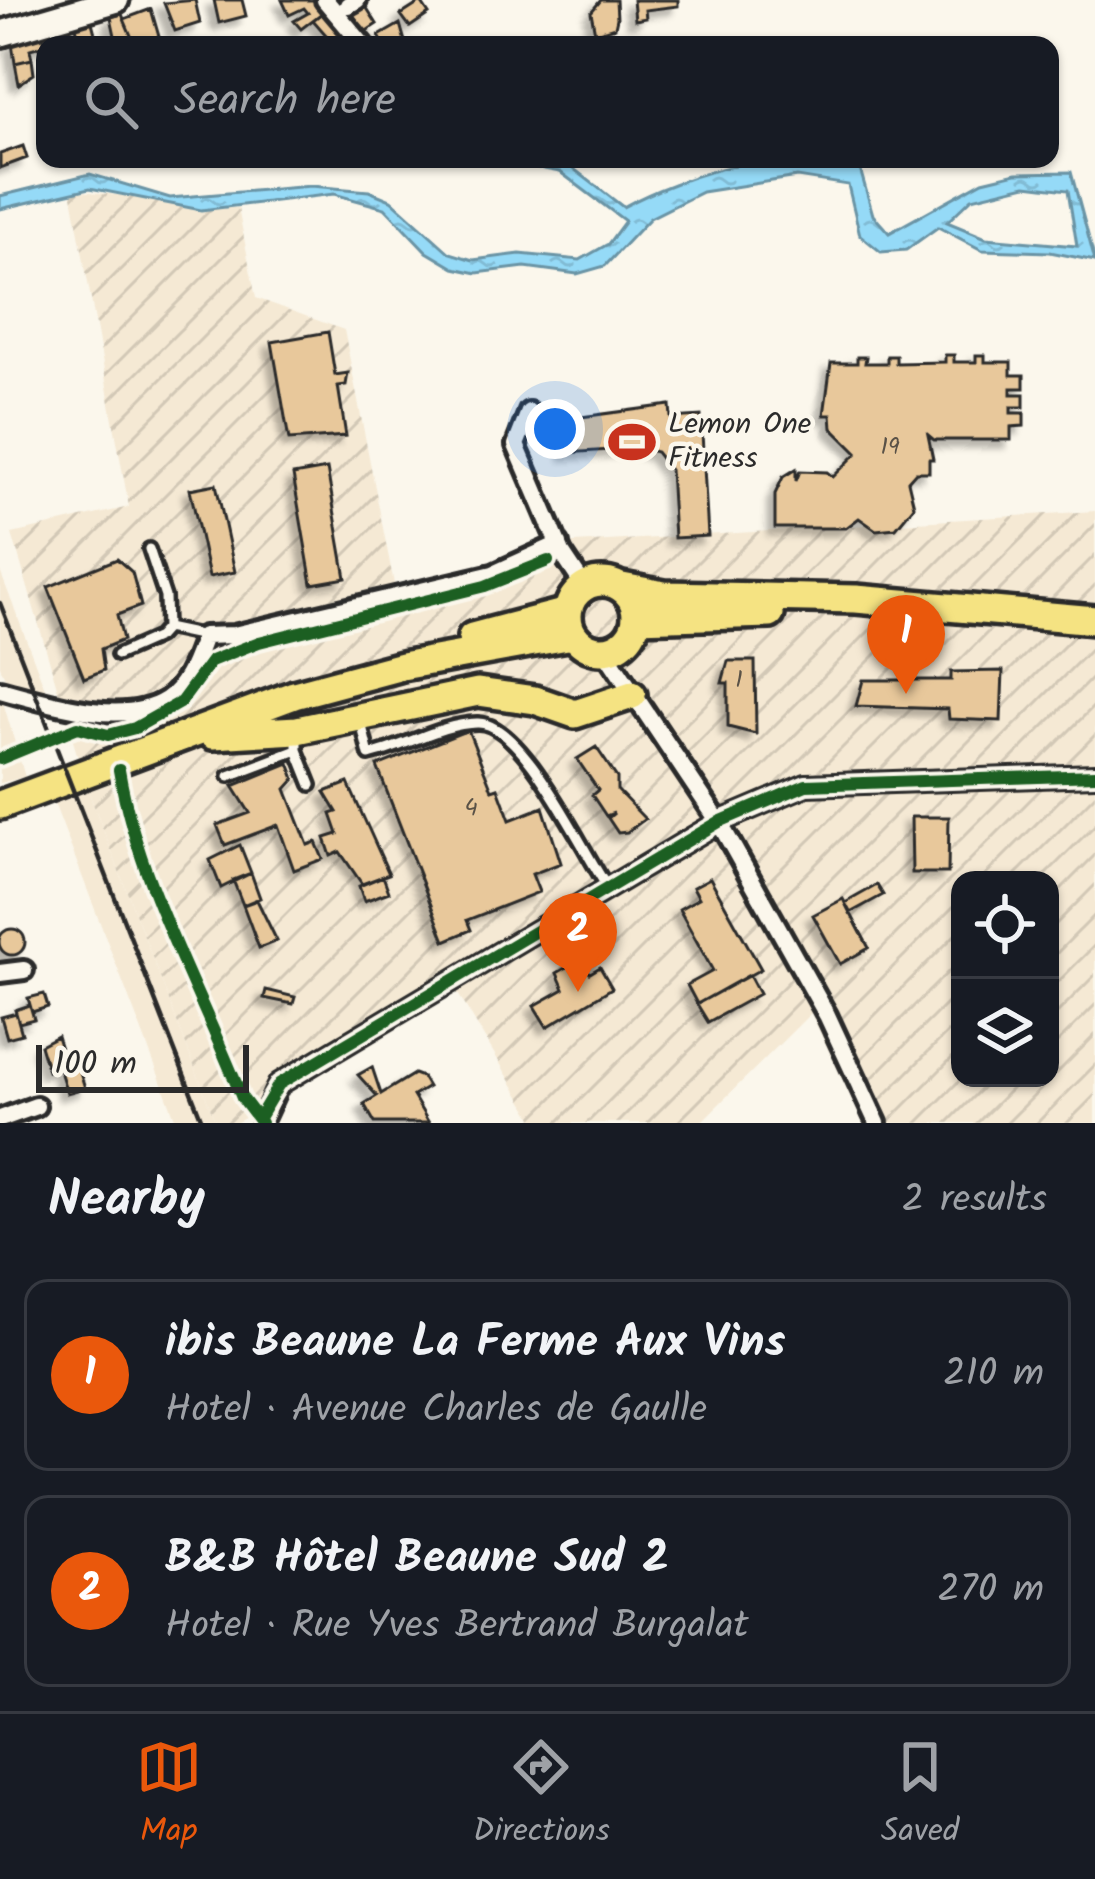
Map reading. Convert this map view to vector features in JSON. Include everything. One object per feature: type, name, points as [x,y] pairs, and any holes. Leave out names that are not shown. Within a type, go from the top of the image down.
[{"type":"main road","points":[[0,34],[116,0]]},
{"type":"main road","points":[[636,618],[622,644],[604,650],[581,644],[570,623],[584,586],[603,581],[664,595],[856,598],[1095,620]]},
{"type":"main road","points":[[622,587],[636,618]]},
{"type":"main road","points":[[636,618],[868,613],[1095,637]]},
{"type":"main road","points":[[0,805],[294,695],[570,623]]},
{"type":"main road","points":[[0,793],[113,749],[389,658],[570,623]]},
{"type":"main road","points":[[178,737],[297,740],[360,717],[478,692],[591,713],[632,695]]},
{"type":"street","points":[[325,0],[355,36]]},
{"type":"street","points":[[529,412],[515,445],[559,544],[584,586]]},
{"type":"street","points":[[0,690],[98,709],[138,709],[168,699],[186,676],[204,636],[234,635],[493,574],[559,544]]},
{"type":"street","points":[[604,650],[719,823],[827,1015],[878,1123]]},
{"type":"street","points":[[261,1120],[279,1084],[719,823],[806,784],[1095,776]]},
{"type":"street","points":[[0,973],[24,970]]},
{"type":"street","points":[[0,1119],[36,1106]]},
{"type":"lane","points":[[117,656],[158,637],[166,628],[165,597],[149,549]]},
{"type":"lane","points":[[166,628],[204,636]]},
{"type":"lane","points":[[360,717],[369,755],[475,723],[506,736],[525,754],[608,888]]},
{"type":"lane","points":[[229,776],[297,740],[311,785]]},
{"type":"shaded area","points":[[71,190],[238,208],[256,298],[344,330],[396,594],[493,574],[559,544],[1095,511],[1095,1123],[863,1123],[811,1013],[700,1123],[536,1123],[457,992],[236,1123],[216,1123],[87,788],[12,534],[129,507]]},
{"type":"shaded area","points":[[0,571],[46,691],[6,681],[0,666]]},
{"type":"shaded area","points":[[0,692],[25,777],[0,783]]},
{"type":"shaded area","points":[[87,788],[216,1123],[177,1123],[54,803]]},
{"type":"water","points":[[538,168],[573,168],[623,207],[675,183],[725,168],[857,168],[873,215],[889,233],[983,181],[1016,173],[1071,172],[1095,261],[1050,252],[982,250],[938,227],[906,250],[881,252],[860,235],[848,185],[797,177],[702,192],[650,218],[605,266],[577,274],[525,267],[477,273],[454,268],[427,252],[385,208],[334,194],[201,210],[90,188],[0,209],[0,196],[90,174],[170,198],[311,186],[369,191],[391,200],[450,253],[473,260],[520,254],[580,260],[608,244],[625,221],[560,172]],"holes":[[[1026,185],[1068,190],[1077,246],[986,238],[947,222],[972,198]]]},
{"type":"building","points":[[195,0],[200,23],[175,31],[164,3]]},
{"type":"building","points":[[214,0],[242,0],[246,16],[219,23]]},
{"type":"building","points":[[282,0],[318,0],[326,10],[301,29],[294,21],[308,13],[304,8],[289,15]]},
{"type":"building","points":[[601,0],[616,0],[617,18],[615,27],[595,33],[591,12]]},
{"type":"building","points":[[633,0],[678,0],[678,6],[645,10],[646,18],[635,20]]},
{"type":"building","points":[[421,2],[429,14],[410,27],[401,15]]},
{"type":"building","points":[[365,5],[377,24],[365,32],[352,13]]},
{"type":"building","points":[[151,9],[159,36],[131,36],[124,19]]},
{"type":"building","points":[[326,10],[344,34],[327,36],[313,20]]},
{"type":"building","points":[[122,14],[131,36],[115,36],[111,17]]},
{"type":"building","points":[[92,22],[96,36],[78,36],[76,26]]},
{"type":"building","points":[[400,24],[403,36],[379,36]]},
{"type":"building","points":[[69,28],[71,36],[54,36]]},
{"type":"building","points":[[36,37],[36,47],[30,49],[32,59],[15,63],[12,43]]},
{"type":"building","points":[[32,59],[34,74],[19,84],[15,63]]},
{"type":"building","points":[[23,146],[27,158],[0,168],[0,154]]},
{"type":"building","points":[[328,332],[335,375],[348,373],[346,385],[338,386],[346,436],[289,440],[272,342]]},
{"type":"building","points":[[945,355],[954,355],[954,362],[976,362],[976,355],[985,355],[985,362],[1011,362],[1011,375],[1024,375],[1024,388],[1011,388],[1011,394],[1024,394],[1024,407],[1011,407],[1011,413],[1024,413],[1024,426],[1011,427],[1011,440],[934,440],[928,435],[933,459],[929,459],[929,472],[916,472],[908,481],[914,506],[896,528],[876,530],[859,518],[846,528],[775,528],[775,494],[783,477],[796,469],[796,481],[800,471],[827,472],[833,477],[857,453],[832,428],[831,415],[824,415],[831,363],[857,363],[857,357],[866,357],[865,363],[887,363],[887,356],[896,356],[896,363],[945,362]]},
{"type":"building","points":[[670,405],[671,418],[701,416],[708,536],[674,538],[670,470],[656,452],[640,448],[567,453],[566,424],[581,417]]},
{"type":"building","points":[[327,469],[346,578],[312,584],[293,475]]},
{"type":"building","points":[[216,484],[235,572],[209,577],[190,489]]},
{"type":"building","points":[[117,559],[132,572],[141,606],[117,615],[123,640],[101,649],[104,670],[84,678],[48,587]]},
{"type":"building","points":[[728,661],[755,661],[756,734],[728,727],[728,683],[722,683]]},
{"type":"building","points":[[1003,671],[1001,721],[949,719],[948,709],[856,706],[863,680],[951,680],[951,672]]},
{"type":"building","points":[[468,730],[492,790],[498,788],[510,820],[543,807],[561,863],[532,874],[539,892],[467,920],[471,930],[445,941],[377,766]]},
{"type":"building","points":[[596,747],[617,778],[617,790],[645,819],[627,832],[618,833],[608,818],[614,813],[606,816],[592,795],[598,790],[577,759]]},
{"type":"building","points":[[289,763],[295,779],[286,789],[308,845],[316,842],[323,859],[294,870],[278,825],[225,845],[217,825],[250,813],[233,786]]},
{"type":"building","points":[[348,783],[389,874],[362,884],[340,852],[331,856],[325,838],[338,834],[331,814],[337,812],[325,792]]},
{"type":"building","points":[[911,817],[949,817],[948,873],[912,873]]},
{"type":"building","points":[[240,845],[251,873],[221,888],[210,860]]},
{"type":"building","points":[[251,873],[260,898],[243,905],[233,880]]},
{"type":"building","points":[[383,876],[389,892],[364,901],[359,886]]},
{"type":"building","points":[[710,878],[761,969],[697,1004],[687,985],[713,971],[679,909],[699,898],[693,887]]},
{"type":"building","points":[[877,885],[883,895],[850,913],[845,903]]},
{"type":"building","points":[[843,899],[869,948],[840,964],[813,915]]},
{"type":"building","points":[[257,900],[277,941],[259,948],[243,905]]},
{"type":"building","points":[[12,929],[25,942],[12,955],[-1,942]]},
{"type":"building","points":[[579,960],[590,973],[600,967],[612,988],[547,1027],[534,1006],[564,989],[557,973]]},
{"type":"building","points":[[749,975],[759,994],[708,1022],[697,1004]]},
{"type":"building","points":[[266,990],[295,997],[293,1004],[264,998]]},
{"type":"building","points":[[44,994],[48,1007],[32,1012],[28,998]]},
{"type":"building","points":[[30,1005],[34,1019],[19,1023],[15,1010]]},
{"type":"building","points":[[16,1013],[22,1034],[7,1038],[1,1017]]},
{"type":"building","points":[[57,1036],[66,1065],[48,1071],[40,1045]]},
{"type":"building","points":[[77,1062],[85,1088],[67,1093],[59,1068]]},
{"type":"building","points":[[372,1067],[381,1094],[414,1074],[422,1077],[428,1087],[413,1096],[429,1123],[375,1123],[364,1104],[377,1096],[358,1075]]},
{"type":"railway","points":[[0,603],[203,1123]]},
{"type":"cycle path","points":[[0,759],[78,727],[108,735],[135,728],[181,702],[211,661],[259,642],[485,586],[548,561]]},
{"type":"cycle path","points":[[119,770],[155,895],[242,1098],[261,1123]]},
{"type":"cycle path","points":[[260,1116],[279,1084],[719,822],[806,785],[1095,775]]},
{"type":"place","name":"Lemon One Fitness","points":[[632,442]]},
{"type":"place","name":"ibis Beaune La Ferme Aux Vins","points":[[906,694]]},
{"type":"place","name":"B&B Hôtel Beaune Sud 2","points":[[578,992]]}]
